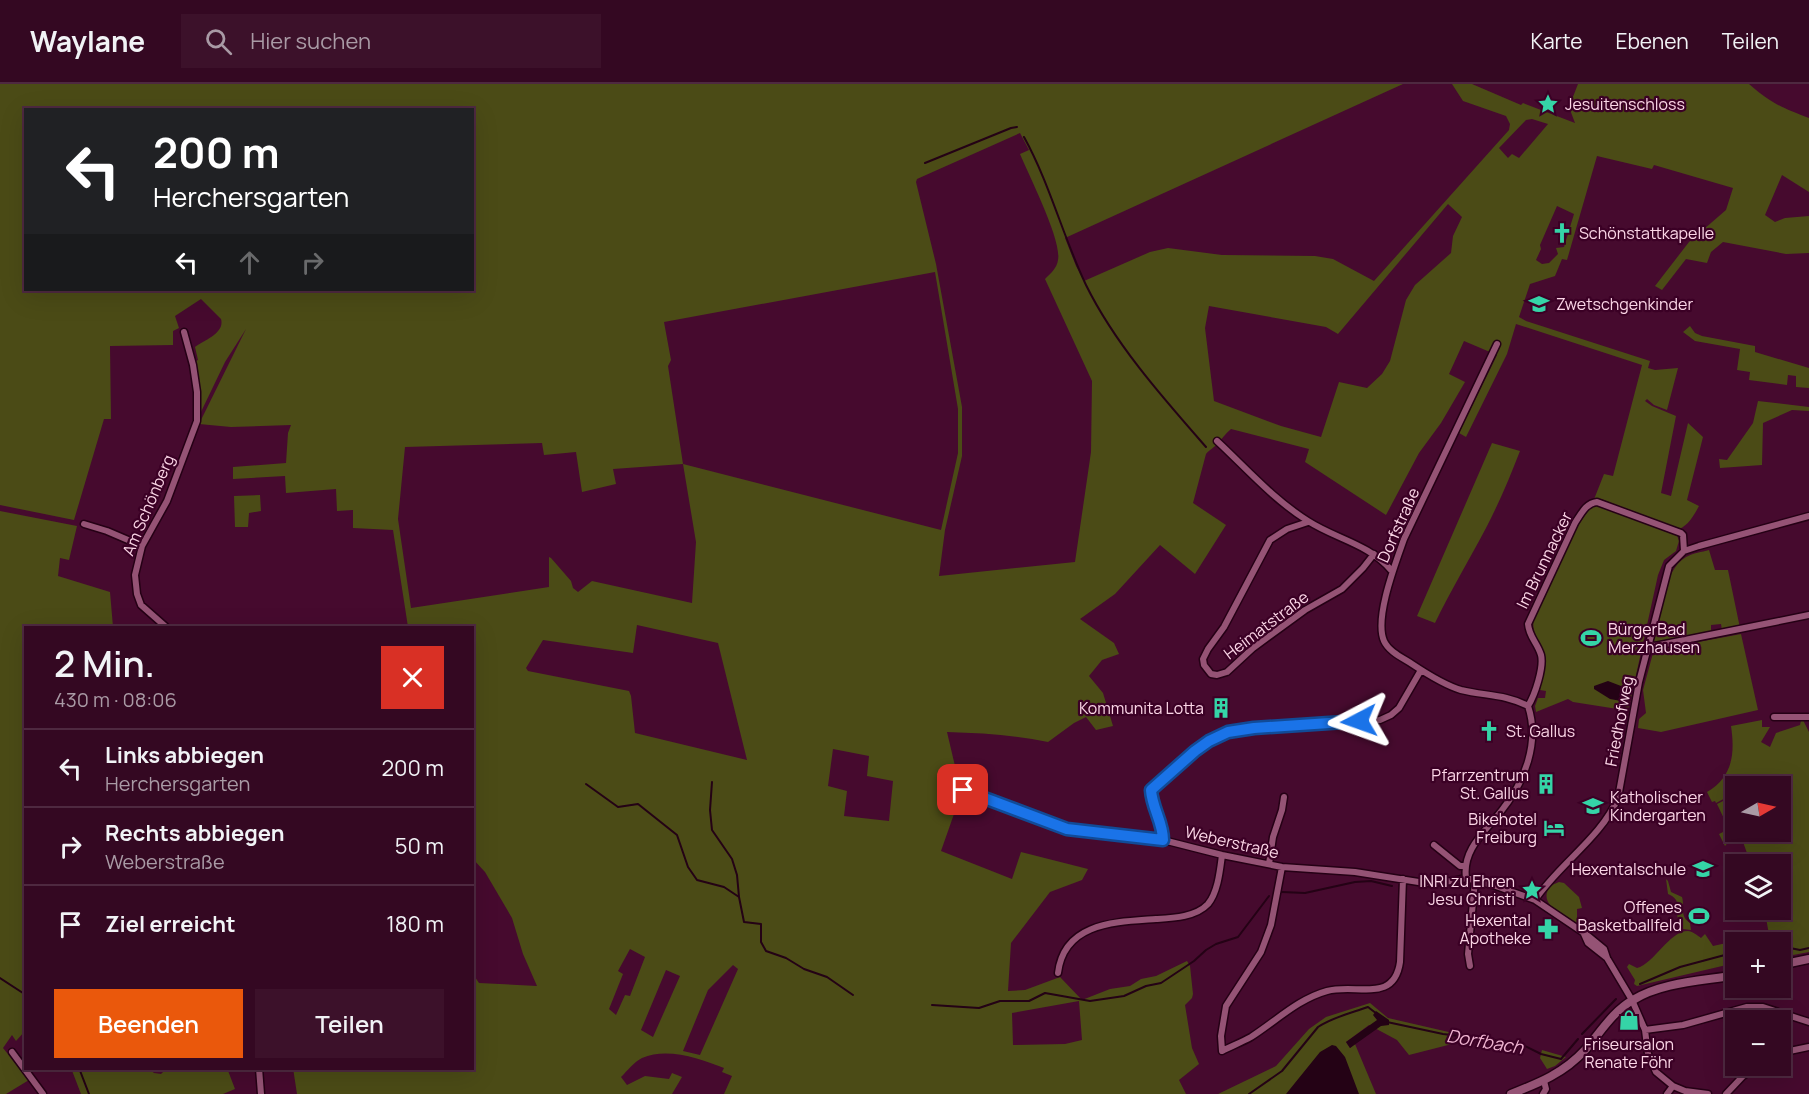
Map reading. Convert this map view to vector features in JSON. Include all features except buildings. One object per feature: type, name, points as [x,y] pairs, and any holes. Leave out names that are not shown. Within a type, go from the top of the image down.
[{"type":"main road","points":[[1791,963],[1809,959]]},
{"type":"main road","points":[[1511,1094],[1544,1081],[1571,1064],[1603,1027],[1632,1000],[1672,986],[1725,977]]},
{"type":"street","name":"Am Schönberg","points":[[165,626],[141,605],[135,575],[142,546],[167,501],[196,421],[196,392],[184,333]]},
{"type":"street","name":"Dorfstraße","points":[[1497,344],[1391,570],[1381,628],[1384,642],[1391,650],[1421,670],[1460,689],[1494,694],[1528,705]]},
{"type":"street","points":[[1217,441],[1282,502],[1308,522],[1365,548],[1391,570]]},
{"type":"street","name":"Im Brunnacker","points":[[1528,705],[1535,696],[1542,661],[1529,633],[1528,624],[1570,532],[1584,508],[1592,502],[1597,502],[1681,533],[1684,551]]},
{"type":"street","points":[[1684,551],[1809,516]]},
{"type":"street","name":"Heimatstraße","points":[[1308,522],[1287,529],[1270,540],[1224,627],[1203,659],[1204,665],[1211,674],[1227,672],[1253,648],[1305,610],[1342,589],[1364,568],[1374,554]]},
{"type":"street","points":[[84,524],[142,546]]},
{"type":"street","name":"Friedhofweg","points":[[1535,900],[1546,884],[1611,815],[1615,807],[1639,682],[1669,566],[1684,551]]},
{"type":"street","points":[[1648,645],[1666,644],[1809,615]]},
{"type":"street","points":[[1163,840],[1163,830],[1151,790],[1209,741],[1228,732],[1254,728],[1380,720],[1399,708],[1421,670]]},
{"type":"street","points":[[1528,705],[1534,732],[1533,747],[1513,794],[1503,810],[1479,837],[1466,858],[1464,866],[1466,878],[1535,900],[1604,949],[1632,1000],[1645,1030],[1648,1054],[1653,1067],[1673,1086],[1685,1091],[1708,1094]]},
{"type":"street","points":[[1774,717],[1809,717]]},
{"type":"street","name":"Weberstraße","points":[[963,790],[1067,829],[1163,840],[1282,867],[1355,872],[1439,883],[1466,878]]},
{"type":"street","points":[[1269,864],[1273,837],[1284,797]]},
{"type":"street","points":[[1434,845],[1460,866],[1464,866]]},
{"type":"street","points":[[1058,973],[1059,960],[1067,946],[1086,930],[1114,924],[1170,918],[1200,910],[1209,903],[1217,883],[1222,855]]},
{"type":"street","points":[[1282,867],[1271,925],[1261,952],[1233,993],[1227,1006],[1221,1036],[1222,1051],[1250,1038],[1291,1009],[1316,995],[1338,989],[1372,990],[1385,987],[1393,982],[1400,962],[1402,879]]},
{"type":"street","points":[[1470,966],[1468,954],[1475,881]]},
{"type":"street","points":[[1645,1030],[1683,1025],[1708,1016],[1747,1007],[1763,1007],[1809,1022]]},
{"type":"street","points":[[1791,1051],[1809,1047]]},
{"type":"street","points":[[12,1052],[24,1068]]},
{"type":"street","points":[[26,1070],[44,1094]]},
{"type":"street","points":[[259,1070],[261,1094]]},
{"type":"street","points":[[1726,1094],[1743,1076]]},
{"type":"street","points":[[1543,1094],[1546,1089],[1544,1081]]},
{"type":"street","points":[[1667,1094],[1673,1086]]},
{"type":"shaded area","points":[[0,84],[1403,84],[1065,238],[1084,281],[1150,252],[1168,248],[1222,255],[1315,256],[1333,259],[1374,281],[1509,130],[1510,124],[1506,116],[1463,101],[1452,84],[1472,84],[1521,105],[1523,103],[1575,123],[1569,107],[1578,84],[1749,84],[1777,104],[1809,118],[1809,192],[1782,175],[1765,215],[1775,222],[1785,218],[1809,216],[1809,253],[1786,254],[1723,242],[1711,252],[1707,263],[1686,259],[1662,290],[1655,286],[1689,242],[1726,210],[1733,188],[1654,165],[1652,169],[1597,156],[1567,260],[1562,259],[1555,276],[1530,284],[1519,317],[1650,361],[1648,368],[1655,370],[1678,368],[1667,410],[1654,405],[1647,399],[1645,401],[1676,416],[1661,493],[1671,496],[1688,423],[1703,437],[1687,500],[1699,506],[1683,527],[1679,529],[1601,499],[1598,505],[1677,535],[1679,541],[1676,551],[1664,560],[1658,575],[1629,707],[1624,710],[1573,702],[1568,699],[1536,712],[1535,706],[1538,698],[1545,698],[1546,691],[1540,690],[1545,660],[1533,622],[1534,615],[1575,530],[1591,507],[1604,474],[1613,476],[1642,365],[1516,324],[1507,354],[1466,437],[1459,433],[1497,355],[1464,341],[1449,374],[1465,382],[1441,423],[1419,453],[1386,515],[1305,462],[1309,449],[1231,429],[1206,454],[1193,503],[1226,525],[1195,574],[1160,545],[1115,594],[1080,619],[1114,643],[1119,654],[1102,660],[1089,676],[1103,693],[1113,726],[1096,730],[1086,717],[1048,742],[998,735],[947,732],[955,766],[962,779],[956,782],[954,790],[951,791],[954,814],[941,851],[1012,879],[1021,852],[1088,869],[1082,880],[1050,892],[1011,943],[1008,991],[1025,990],[1060,977],[1082,1000],[1110,989],[1130,986],[1141,979],[1156,976],[1187,961],[1190,966],[1193,994],[1185,1005],[1192,1048],[1199,1064],[1179,1080],[1186,1094],[724,1094],[732,1076],[722,1072],[724,1068],[684,1056],[662,1054],[642,1058],[621,1077],[627,1085],[645,1076],[669,1079],[672,1073],[682,1077],[672,1094],[297,1094],[293,1070],[474,1070],[474,976],[479,983],[537,986],[523,954],[512,918],[485,872],[474,860],[474,626],[408,626],[393,530],[353,528],[353,510],[337,511],[336,489],[286,493],[285,476],[233,479],[233,467],[286,463],[288,433],[291,425],[231,427],[199,424],[246,329],[225,362],[200,414],[194,362],[198,360],[195,347],[213,336],[221,324],[221,319],[201,299],[175,316],[179,328],[173,331],[173,345],[110,346],[111,419],[104,419],[74,520],[0,505]],"holes":[[[1532,119],[1548,124],[1519,158],[1512,154],[1508,158],[1499,148],[1526,120]],[[1020,133],[1029,150],[1020,154],[1050,223],[1058,251],[1056,266],[1045,279],[1092,381],[1091,452],[1075,562],[939,576],[945,530],[962,456],[962,407],[936,264],[917,179]],[[1448,204],[1462,217],[1453,236],[1451,253],[1415,285],[1406,300],[1390,361],[1382,374],[1367,388],[1339,382],[1321,437],[1281,426],[1214,401],[1205,328],[1209,306],[1326,327],[1338,334]],[[1557,206],[1574,214],[1564,247],[1556,248],[1558,254],[1549,263],[1542,264],[1536,260],[1541,249],[1540,245]],[[935,272],[958,409],[958,453],[941,530],[683,464],[668,366],[671,360],[664,322]],[[542,443],[544,455],[576,452],[582,492],[616,484],[613,469],[683,464],[696,542],[692,603],[592,581],[578,592],[549,557],[549,587],[411,608],[398,519],[405,447]],[[637,625],[718,643],[747,760],[635,733],[629,691],[528,671],[526,668],[543,640],[633,653]],[[833,749],[869,756],[867,776],[893,781],[889,821],[844,816],[847,791],[828,786]],[[630,949],[645,957],[630,996],[625,995],[616,1015],[609,1009],[623,974],[618,971]],[[733,965],[738,969],[700,1055],[683,1051],[708,990]],[[666,970],[680,976],[653,1037],[641,1030]],[[1079,1001],[1082,1040],[1065,1044],[1013,1045],[1012,1013]]]},
{"type":"shaded area","points":[[1690,326],[1695,333],[1702,336],[1755,346],[1755,352],[1809,368],[1809,388],[1796,387],[1796,376],[1788,375],[1787,385],[1749,380],[1750,372],[1737,370],[1740,349],[1695,341],[1683,332]]},
{"type":"shaded area","points":[[1758,401],[1809,407],[1809,411],[1792,410],[1763,423],[1762,465],[1720,468],[1719,459],[1727,460],[1753,423]]},
{"type":"shaded area","points":[[1492,443],[1520,451],[1491,519],[1435,623],[1417,616]]},
{"type":"shaded area","points":[[260,495],[261,511],[249,513],[248,527],[235,527],[234,496]]},
{"type":"shaded area","points":[[0,511],[77,526],[69,560],[60,558],[58,576],[110,592],[113,626],[24,626],[24,1032],[16,1041],[12,1035],[3,1048],[29,1080],[6,1094],[0,1094]]},
{"type":"shaded area","points":[[1709,550],[1715,570],[1728,570],[1740,628],[1722,630],[1721,624],[1711,625],[1711,631],[1661,643],[1653,641],[1663,595],[1672,572],[1686,557]]},
{"type":"shaded area","points":[[1741,634],[1758,710],[1661,732],[1638,728],[1639,719],[1646,713],[1643,690],[1653,653],[1661,649]]},
{"type":"shaded area","points":[[1608,681],[1621,686],[1623,694],[1621,701],[1610,699],[1594,689],[1594,686]]},
{"type":"shaded area","points":[[1762,720],[1762,727],[1770,727],[1761,742],[1770,747],[1776,733],[1800,725],[1803,720],[1809,732],[1809,952],[1791,954],[1791,932],[1769,932],[1766,920],[1791,920],[1791,854],[1747,854],[1743,842],[1791,842],[1791,776],[1725,776],[1725,798],[1716,803],[1712,802],[1707,792],[1722,779],[1730,764],[1733,746],[1731,726]]},
{"type":"shaded area","points":[[1725,800],[1725,821],[1717,804]]},
{"type":"shaded area","points":[[1725,831],[1725,842],[1728,842],[1725,846],[1719,834]]},
{"type":"shaded area","points":[[1666,879],[1671,892],[1682,897],[1683,914],[1690,923],[1691,930],[1683,929],[1677,915],[1676,900],[1668,894]]},
{"type":"shaded area","points":[[1559,882],[1564,883],[1579,897],[1582,908],[1577,909],[1577,917],[1582,918],[1581,922],[1577,923],[1561,914],[1548,901],[1546,896],[1548,890]]},
{"type":"shaded area","points":[[1690,931],[1701,938],[1705,934],[1713,946],[1725,943],[1725,965],[1637,986],[1627,967],[1629,964],[1637,968],[1643,965],[1681,932]]},
{"type":"shaded area","points":[[1370,1003],[1388,1018],[1453,1033],[1452,1044],[1409,1055],[1397,1040],[1369,1025],[1346,1042],[1350,1048],[1355,1044],[1376,1094],[1218,1094],[1276,1066],[1309,1029],[1326,1017]]},
{"type":"shaded area","points":[[1376,1011],[1389,1020],[1389,1025],[1381,1026],[1350,1048],[1346,1042],[1377,1020],[1373,1015]]},
{"type":"shaded area","points":[[1332,1045],[1336,1046],[1345,1057],[1359,1094],[1286,1094],[1320,1052]]},
{"type":"shaded area","points":[[1542,1050],[1566,1057],[1547,1069],[1540,1058]]},
{"type":"shaded area","points":[[72,1070],[150,1070],[161,1074],[165,1070],[228,1070],[235,1089],[223,1094],[81,1094]]},
{"type":"waterway","points":[[925,163],[1017,127]]},
{"type":"waterway","points":[[1024,137],[1041,173],[1078,267],[1098,307],[1141,370],[1206,447]]},
{"type":"waterway","points":[[712,782],[710,810],[712,830],[732,859],[737,875],[739,897]]},
{"type":"waterway","points":[[586,784],[618,807],[638,804],[677,835],[688,867],[697,880],[724,887],[739,897],[744,922],[761,924],[761,942],[766,951],[827,977],[853,995]]},
{"type":"waterway","points":[[1282,892],[1305,893],[1355,882],[1371,881],[1392,886]]},
{"type":"waterway","points":[[932,1005],[979,1008],[1000,1001],[1029,1001],[1045,993],[1090,1001],[1124,996],[1146,986],[1161,983],[1216,944],[1238,937],[1269,896]]},
{"type":"waterway","name":"Dorfbach","points":[[1791,948],[1800,950],[1809,948]]},
{"type":"waterway","name":"Dorfbach","points":[[1640,984],[1680,967],[1725,955]]},
{"type":"waterway","points":[[0,978],[24,994]]},
{"type":"waterway","name":"Dorfbach","points":[[1582,1034],[1616,999]]},
{"type":"waterway","name":"Dorfbach","points":[[1249,1094],[1282,1071],[1318,1027],[1368,1007],[1377,1014]]},
{"type":"waterway","name":"Dorfbach","points":[[1387,1022],[1443,1034],[1519,1043],[1541,1054],[1561,1059],[1578,1039]]},
{"type":"waterway","points":[[80,1070],[89,1094]]},
{"type":"place","name":"Jesuitenschloss","points":[[1548,104]]},
{"type":"place","name":"Schönstattkapelle","points":[[1562,233]]},
{"type":"place","name":"Zwetschgenkinder","points":[[1539,304]]},
{"type":"place","name":"BürgerBad Merzhausen","points":[[1591,638]]},
{"type":"place","name":"Kommunita Lotta","points":[[1221,708]]},
{"type":"place","name":"St. Gallus","points":[[1489,731]]},
{"type":"place","name":"Pfarrzentrum St. Gallus","points":[[1546,784]]},
{"type":"place","name":"Katholischer Kindergarten","points":[[1593,806]]},
{"type":"place","name":"Bikehotel Freiburg","points":[[1554,828]]},
{"type":"place","name":"Hexentalschule","points":[[1703,869]]},
{"type":"place","name":"INRI zu Ehren Jesu Christi","points":[[1532,890]]},
{"type":"place","name":"Offenes Basketballfeld","points":[[1699,916]]},
{"type":"place","name":"Hexental Apotheke","points":[[1548,929]]},
{"type":"place","name":"Friseursalon Renate Föhr","points":[[1629,1020]]},
{"type":"route","points":[[963,790],[1067,829],[1163,840],[1163,830],[1151,790],[1209,741],[1228,732],[1254,728],[1359,721]]}]
